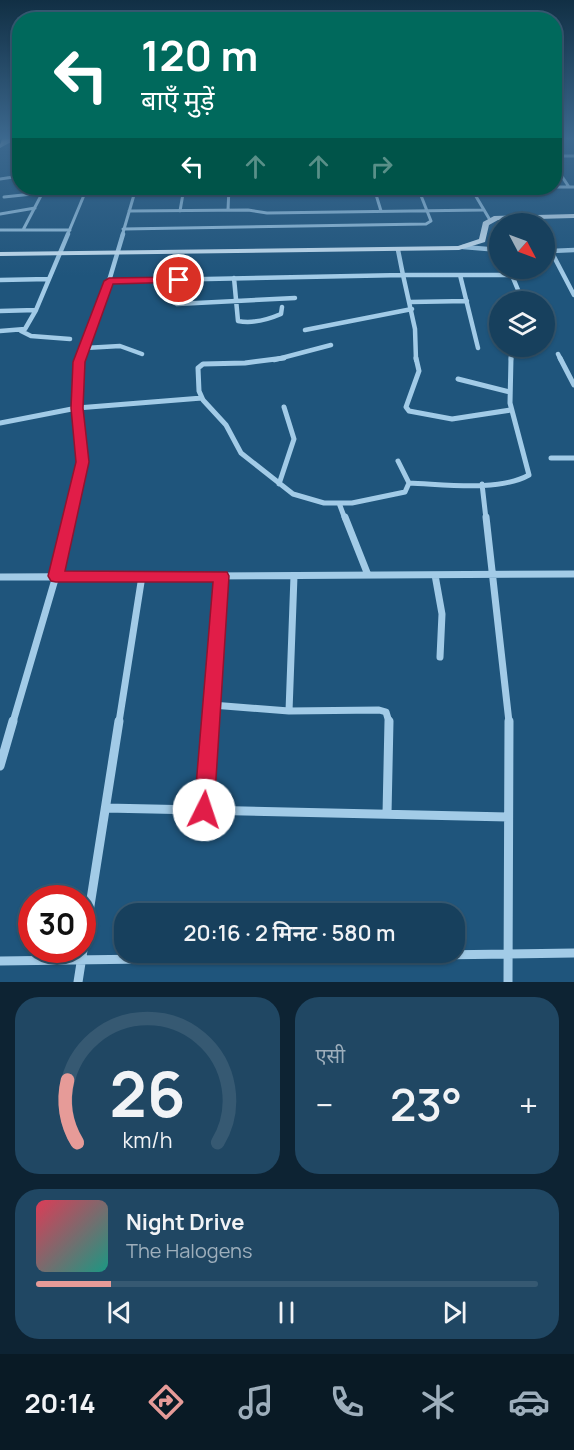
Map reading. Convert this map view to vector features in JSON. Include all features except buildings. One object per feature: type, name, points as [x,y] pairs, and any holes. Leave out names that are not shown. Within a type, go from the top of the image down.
[{"type":"street","points":[[562,187],[574,187]]},
{"type":"street","points":[[4,196],[17,195]]},
{"type":"street","points":[[23,230],[41,195]]},
{"type":"street","points":[[21,331],[27,327],[36,310],[84,195]]},
{"type":"street","points":[[0,766],[56,576],[83,462],[77,408],[79,362],[109,281],[134,195]]},
{"type":"street","points":[[180,211],[183,195]]},
{"type":"street","points":[[228,210],[229,195]]},
{"type":"street","points":[[376,195],[381,211]]},
{"type":"street","points":[[123,229],[430,223],[421,195]]},
{"type":"street","points":[[475,195],[489,219]]},
{"type":"street","points":[[0,214],[34,208]]},
{"type":"street","points":[[129,211],[228,210],[267,213],[483,210]]},
{"type":"street","points":[[555,216],[574,216]]},
{"type":"street","points":[[464,247],[482,240],[489,221]]},
{"type":"street","points":[[0,230],[70,230]]},
{"type":"street","points":[[0,254],[398,250],[464,247],[489,249]]},
{"type":"street","points":[[398,250],[411,302],[417,342],[416,363],[420,375],[406,407],[409,411],[452,419],[511,410]]},
{"type":"street","points":[[555,250],[574,250]]},
{"type":"street","points":[[555,257],[574,296]]},
{"type":"street","points":[[564,272],[574,273]]},
{"type":"street","points":[[460,275],[477,348]]},
{"type":"street","points":[[109,281],[489,275]]},
{"type":"street","points":[[234,278],[237,318],[243,323],[276,317],[281,314],[282,308]]},
{"type":"street","points":[[0,280],[49,279]]},
{"type":"street","points":[[161,280],[165,297],[177,304],[295,298]]},
{"type":"street","points":[[411,302],[467,301]]},
{"type":"street","points":[[305,330],[412,309]]},
{"type":"street","points":[[0,311],[36,310]]},
{"type":"street","points":[[0,331],[21,331],[31,336],[70,339]]},
{"type":"street","points":[[331,345],[282,359],[203,364],[198,368],[199,391],[209,408],[226,424],[241,453],[279,484],[302,498],[339,503],[369,500],[405,492],[409,483],[398,460]]},
{"type":"street","points":[[85,348],[120,346],[141,354]]},
{"type":"street","points":[[558,354],[574,386]]},
{"type":"street","points":[[409,483],[482,484],[519,481],[529,475],[511,410],[511,357]]},
{"type":"street","points":[[458,379],[510,392]]},
{"type":"street","points":[[0,423],[77,408],[202,398]]},
{"type":"street","points":[[279,484],[294,439],[284,407]]},
{"type":"street","points":[[551,458],[574,458]]},
{"type":"street","points":[[482,484],[509,710],[508,982]]},
{"type":"street","points":[[339,503],[368,575]]},
{"type":"street","points":[[0,577],[574,574]]},
{"type":"street","points":[[435,575],[442,614],[440,657]]},
{"type":"street","points":[[94,885],[142,576]]},
{"type":"street","points":[[204,810],[221,576]]},
{"type":"street","points":[[289,711],[294,576]]},
{"type":"street","points":[[212,705],[289,711],[379,710],[386,712],[389,718],[387,814]]},
{"type":"street","points":[[106,808],[508,817]]},
{"type":"street","points":[[96,960],[574,952]]},
{"type":"street","points":[[0,961],[18,961]]},
{"type":"street","points":[[78,982],[81,963]]},
{"type":"route","points":[[179,280],[109,281],[79,362],[77,408],[83,462],[56,576],[221,576],[204,810]]}]
